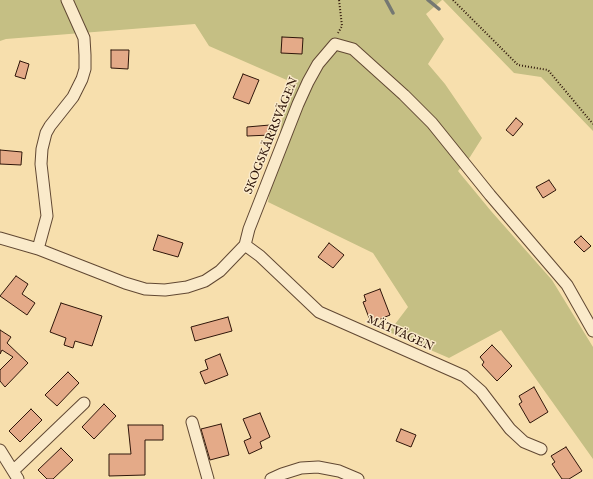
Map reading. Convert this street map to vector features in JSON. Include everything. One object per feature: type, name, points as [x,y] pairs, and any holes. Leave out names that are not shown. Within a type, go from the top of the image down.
[{"type":"street","points":[[38,249],[47,216],[41,164],[42,149],[50,126],[73,97],[85,69],[86,55],[84,38],[67,0]]},
{"type":"street","points":[[335,44],[353,49],[404,95],[432,123],[490,195],[567,286],[593,331]]},
{"type":"street","name":"SKOGSKÄRRSVÄGEN","points":[[0,238],[38,249],[125,283],[145,289],[165,290],[187,287],[205,281],[220,272],[245,245],[249,229],[298,104],[318,64],[335,44]]},
{"type":"street","name":"MÄTVÄGEN","points":[[245,245],[260,256],[319,312],[464,376],[481,391],[510,429],[524,442],[540,449]]},
{"type":"street","points":[[0,450],[16,475],[84,402]]},
{"type":"street","points":[[192,422],[208,479]]},
{"type":"street","points":[[271,479],[301,468],[318,467],[339,471],[358,479]]},
{"type":"path","points":[[335,44],[334,40],[342,26],[339,0]]},
{"type":"path","points":[[453,0],[518,65],[548,70],[593,124]]},
{"type":"shaded area","points":[[0,0],[442,0],[426,14],[444,39],[428,64],[445,84],[482,138],[470,157],[458,171],[552,280],[593,347],[593,459],[501,330],[449,358],[389,332],[408,307],[373,253],[268,202],[289,81],[209,46],[195,24],[6,39],[0,41]]},
{"type":"shaded area","points":[[443,0],[593,0],[593,131],[541,77],[514,73]]},
{"type":"building","points":[[282,37],[303,38],[302,54],[281,53]]},
{"type":"building","points":[[111,50],[129,50],[128,69],[111,68]]},
{"type":"building","points":[[20,61],[29,64],[25,79],[15,76]]},
{"type":"building","points":[[243,74],[259,80],[249,104],[233,98]]},
{"type":"building","points":[[516,118],[523,124],[513,136],[506,130]]},
{"type":"building","points":[[270,125],[271,135],[247,136],[247,127]]},
{"type":"building","points":[[0,150],[22,152],[21,165],[0,164]]},
{"type":"building","points":[[549,180],[556,190],[543,198],[536,187]]},
{"type":"building","points":[[158,235],[183,243],[178,257],[153,250]]},
{"type":"building","points":[[581,236],[591,246],[584,252],[574,242]]},
{"type":"building","points":[[329,243],[344,255],[333,268],[318,257]]},
{"type":"building","points":[[16,276],[28,284],[22,294],[35,303],[27,315],[0,296]]},
{"type":"building","points":[[380,289],[390,315],[371,323],[363,302],[366,301],[364,295]]},
{"type":"building","points":[[61,303],[102,316],[92,346],[75,341],[73,348],[64,345],[66,338],[50,332]]},
{"type":"building","points":[[228,317],[232,331],[195,341],[191,327]]},
{"type":"building","points":[[0,330],[11,337],[7,343],[28,363],[5,387],[0,381],[0,370],[13,357],[2,350],[0,354]]},
{"type":"building","points":[[492,345],[512,366],[497,381],[482,365],[484,362],[480,357]]},
{"type":"building","points":[[220,354],[228,375],[205,384],[200,372],[208,369],[205,360]]},
{"type":"building","points":[[68,372],[79,383],[57,406],[45,395]]},
{"type":"building","points":[[534,387],[548,412],[530,423],[519,404],[522,402],[519,396]]},
{"type":"building","points":[[104,404],[116,416],[94,439],[82,427]]},
{"type":"building","points":[[31,409],[42,420],[20,442],[9,431]]},
{"type":"building","points":[[260,413],[270,437],[260,442],[262,448],[249,454],[244,441],[251,438],[243,419]]},
{"type":"building","points":[[221,424],[229,455],[210,460],[201,429]]},
{"type":"building","points":[[128,425],[163,425],[163,440],[145,440],[145,475],[109,476],[109,454],[131,454]]},
{"type":"building","points":[[401,429],[416,435],[411,447],[396,441]]},
{"type":"building","points":[[566,447],[582,471],[569,479],[562,479],[552,464],[555,462],[551,456]]},
{"type":"building","points":[[61,448],[73,460],[53,479],[47,479],[38,470]]},
{"type":"waterway","points":[[386,0],[393,13]]},
{"type":"waterway","points":[[428,0],[439,9]]}]
